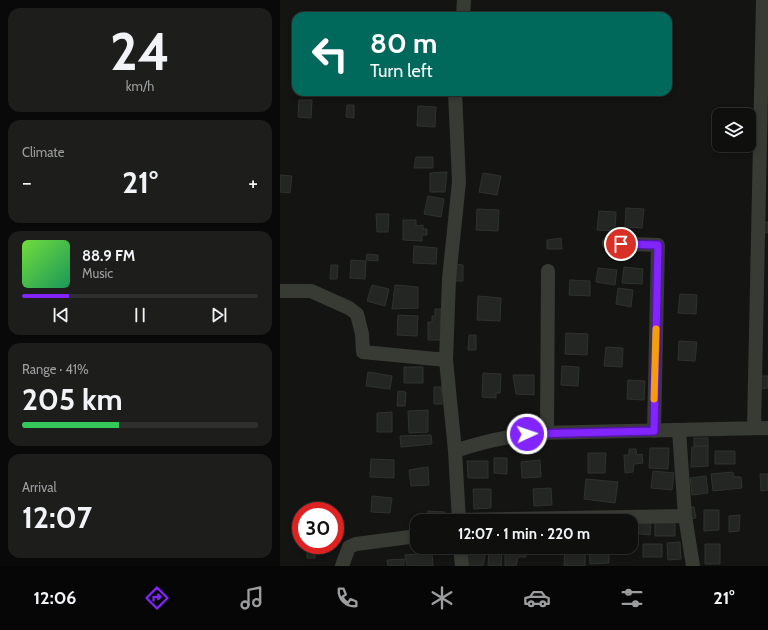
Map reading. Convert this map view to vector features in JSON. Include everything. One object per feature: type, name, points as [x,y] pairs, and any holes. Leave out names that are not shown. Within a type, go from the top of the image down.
[{"type":"street","points":[[463,12],[464,0]]},
{"type":"street","points":[[754,428],[763,0]]},
{"type":"street","points":[[454,96],[459,182],[449,279],[446,360],[455,452],[458,514]]},
{"type":"street","points":[[609,244],[658,245],[654,431]]},
{"type":"street","points":[[546,433],[548,270]]},
{"type":"street","points":[[280,291],[311,292],[349,308],[357,314],[362,334],[363,352],[446,360]]},
{"type":"street","points":[[455,452],[483,442],[517,435],[768,428]]},
{"type":"street","points":[[679,430],[684,516],[693,566]]},
{"type":"street","points":[[638,517],[684,516]]},
{"type":"street","points":[[342,566],[349,547],[356,544],[410,537]]},
{"type":"street","points":[[461,554],[462,566]]},
{"type":"building","points":[[299,100],[312,100],[311,118],[298,117]]},
{"type":"building","points":[[347,105],[354,105],[354,118],[346,117]]},
{"type":"building","points":[[418,106],[436,107],[435,127],[417,126]]},
{"type":"building","points":[[416,157],[433,157],[433,168],[414,168]]},
{"type":"building","points":[[447,172],[445,192],[430,192],[430,173]]},
{"type":"building","points":[[483,173],[501,176],[497,195],[479,192]]},
{"type":"building","points":[[280,175],[292,176],[290,193],[280,192]]},
{"type":"building","points":[[428,196],[444,199],[441,217],[424,214]]},
{"type":"building","points":[[626,208],[644,209],[642,228],[625,227]]},
{"type":"building","points":[[477,209],[499,210],[498,231],[476,230]]},
{"type":"building","points":[[599,211],[616,212],[615,231],[597,230]]},
{"type":"building","points":[[376,214],[389,214],[388,232],[377,232]]},
{"type":"building","points":[[403,220],[416,220],[416,226],[423,225],[423,229],[427,229],[427,235],[422,235],[422,241],[403,240]]},
{"type":"building","points":[[763,222],[768,222],[768,233],[762,232]]},
{"type":"building","points":[[561,238],[562,249],[547,249],[547,240]]},
{"type":"building","points":[[414,246],[437,248],[436,264],[413,263]]},
{"type":"building","points":[[367,254],[378,255],[378,261],[366,260]]},
{"type":"building","points":[[351,260],[366,261],[365,279],[350,278]]},
{"type":"building","points":[[455,264],[463,265],[463,281],[455,281]]},
{"type":"building","points":[[331,265],[338,265],[337,279],[330,279]]},
{"type":"building","points":[[624,267],[643,269],[642,284],[622,283]]},
{"type":"building","points":[[598,268],[617,270],[615,285],[596,282]]},
{"type":"building","points":[[570,280],[590,281],[590,296],[569,295]]},
{"type":"building","points":[[372,285],[389,289],[385,306],[367,301]]},
{"type":"building","points":[[395,285],[418,287],[418,308],[392,309]]},
{"type":"building","points":[[618,288],[633,290],[631,307],[616,304]]},
{"type":"building","points":[[680,294],[697,295],[696,314],[678,313]]},
{"type":"building","points":[[478,296],[501,298],[500,321],[477,320]]},
{"type":"building","points":[[435,309],[442,309],[442,340],[428,340],[428,322],[432,322],[432,316],[435,316]]},
{"type":"building","points":[[398,315],[418,316],[417,336],[397,335]]},
{"type":"building","points":[[566,333],[588,334],[587,355],[565,354]]},
{"type":"building","points":[[469,335],[476,335],[476,350],[468,350]]},
{"type":"building","points":[[679,341],[697,342],[695,361],[678,360]]},
{"type":"building","points":[[606,347],[623,348],[622,367],[604,366]]},
{"type":"building","points":[[562,366],[579,367],[578,386],[561,385]]},
{"type":"building","points":[[404,367],[423,367],[423,383],[404,383]]},
{"type":"building","points":[[368,372],[392,376],[390,389],[366,386]]},
{"type":"building","points":[[483,373],[501,374],[500,393],[496,393],[496,398],[482,397]]},
{"type":"building","points":[[513,375],[534,375],[534,395],[516,394]]},
{"type":"building","points":[[760,376],[768,376],[768,388],[759,389]]},
{"type":"building","points":[[628,380],[645,381],[644,400],[627,399]]},
{"type":"building","points":[[434,387],[442,387],[442,404],[434,404]]},
{"type":"building","points":[[398,391],[406,392],[405,406],[397,406]]},
{"type":"building","points":[[428,410],[428,432],[409,433],[408,411]]},
{"type":"building","points":[[392,412],[392,432],[377,432],[377,413]]},
{"type":"building","points":[[431,435],[432,444],[401,447],[400,436]]},
{"type":"building","points":[[694,438],[708,438],[708,446],[694,446]]},
{"type":"building","points":[[708,446],[708,466],[691,467],[692,447]]},
{"type":"building","points":[[650,448],[669,448],[668,469],[649,468]]},
{"type":"building","points":[[629,449],[636,449],[637,455],[642,454],[643,463],[634,464],[633,472],[625,473],[624,455],[629,455]]},
{"type":"building","points":[[715,451],[735,451],[735,464],[715,464]]},
{"type":"building","points":[[588,453],[606,453],[605,473],[588,473]]},
{"type":"building","points":[[494,458],[507,458],[507,474],[494,473]]},
{"type":"building","points":[[371,459],[394,460],[394,478],[370,477]]},
{"type":"building","points":[[540,460],[541,477],[522,478],[521,462]]},
{"type":"building","points":[[467,461],[488,461],[488,478],[468,478]]},
{"type":"building","points":[[428,467],[429,485],[411,486],[409,470]]},
{"type":"building","points":[[653,471],[674,473],[672,490],[651,488]]},
{"type":"building","points":[[733,472],[734,477],[741,477],[742,488],[713,491],[711,474]]},
{"type":"building","points":[[760,474],[768,474],[768,490],[761,491]]},
{"type":"building","points":[[706,476],[708,493],[692,495],[690,478]]},
{"type":"building","points":[[586,479],[618,482],[615,503],[584,499]]},
{"type":"building","points":[[551,488],[552,505],[534,506],[533,489]]},
{"type":"building","points":[[473,489],[491,489],[491,508],[474,509]]},
{"type":"building","points":[[372,496],[392,498],[390,513],[371,512]]},
{"type":"building","points":[[688,507],[694,507],[696,518],[690,519]]},
{"type":"building","points":[[704,510],[719,510],[719,530],[704,531]]},
{"type":"building","points":[[428,511],[445,512],[445,514],[428,514]]},
{"type":"building","points":[[740,515],[739,531],[729,532],[729,516]]},
{"type":"building","points":[[655,520],[675,520],[675,536],[655,536]]},
{"type":"building","points":[[638,521],[651,522],[650,535],[638,534]]},
{"type":"building","points":[[680,542],[681,559],[668,560],[667,543]]},
{"type":"building","points":[[643,544],[662,544],[662,557],[643,557]]},
{"type":"building","points":[[705,544],[720,544],[720,564],[705,564]]},
{"type":"building","points":[[307,554],[315,554],[315,558],[307,558]]},
{"type":"building","points":[[432,554],[433,566],[407,566],[405,555]]},
{"type":"building","points":[[467,554],[485,554],[483,566],[465,565]]},
{"type":"building","points":[[489,554],[502,554],[501,566],[488,566]]},
{"type":"building","points":[[505,554],[526,554],[526,557],[518,557],[516,566],[505,566]]},
{"type":"building","points":[[565,554],[585,554],[585,566],[564,566]]},
{"type":"building","points":[[589,554],[609,554],[609,563],[590,564]]},
{"type":"building","points":[[404,559],[404,566],[388,566],[387,560]]},
{"type":"slow traffic","points":[[654,399],[656,329]]},
{"type":"route","points":[[527,434],[654,431],[658,245],[621,244]]}]
